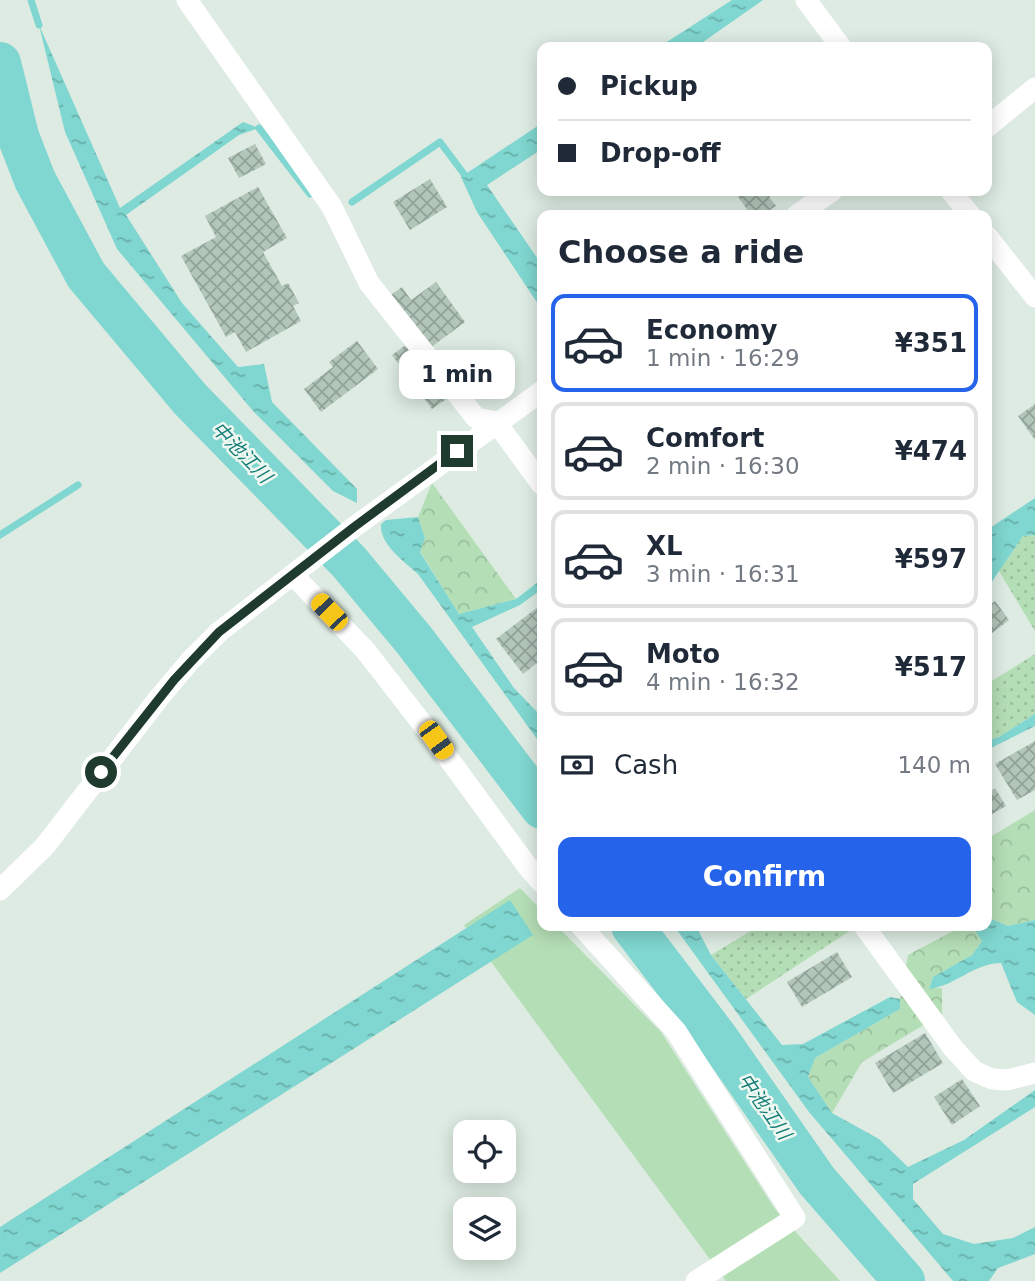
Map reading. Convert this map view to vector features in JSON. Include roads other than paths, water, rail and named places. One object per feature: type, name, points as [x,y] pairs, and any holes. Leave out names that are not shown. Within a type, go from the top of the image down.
[{"type":"street","points":[[187,0],[332,207],[369,283],[476,418],[496,422],[537,478]]},
{"type":"street","points":[[806,0],[837,42]]},
{"type":"street","points":[[992,123],[1035,88]]},
{"type":"street","points":[[804,210],[825,196]]},
{"type":"street","points":[[955,196],[967,210]]},
{"type":"street","points":[[992,242],[1035,297]]},
{"type":"street","points":[[0,890],[45,846],[67,814],[190,661],[219,632],[354,527],[537,394]]},
{"type":"street","points":[[293,575],[365,650],[436,740],[537,877]]},
{"type":"street","points":[[586,931],[676,1031],[795,1218],[696,1281]]},
{"type":"street","points":[[868,931],[953,1048],[974,1071],[992,1079],[1007,1080],[1035,1073]]},
{"type":"water","points":[[732,0],[763,0],[703,42],[667,42]]},
{"type":"water","points":[[39,25],[120,208],[243,122],[259,128],[239,135],[126,215],[182,303],[238,367],[264,364],[272,402],[357,489],[357,503],[333,491],[253,411],[117,249],[65,132]]},
{"type":"water","points":[[537,126],[537,152],[487,185],[537,258],[537,302],[477,212],[461,177]]},
{"type":"water","points":[[1035,498],[1035,535],[1023,536],[992,582],[992,527]]},
{"type":"water","points":[[418,517],[425,538],[420,552],[459,614],[516,599],[537,583],[537,593],[520,605],[472,627],[514,688],[537,712],[537,739],[418,574],[388,545],[381,531],[381,524],[386,520]]},
{"type":"water","points":[[1035,714],[1035,726],[992,748],[992,739]]},
{"type":"water","points":[[510,900],[533,935],[0,1273],[0,1227]]},
{"type":"water","points":[[992,919],[1008,926],[1035,920],[1035,1015],[1017,1002],[1001,963],[982,967],[947,984],[929,989],[933,977],[972,955],[982,941],[975,931],[992,931]]},
{"type":"water","points":[[678,931],[699,931],[711,955],[782,1045],[803,1044],[890,997],[900,999],[900,1009],[815,1058],[808,1077],[832,1113],[879,1139],[908,1167],[964,1140],[1035,1090],[1035,1107],[913,1184],[913,1199],[943,1234],[974,1244],[1013,1238],[1035,1227],[1035,1254],[998,1268],[989,1281],[953,1281],[809,1112]]},
{"type":"waterway","points":[[31,0],[39,25]]},
{"type":"waterway","name":"中池江川","points":[[0,63],[18,136],[35,180],[86,275],[190,399],[349,562],[414,640],[537,801]]},
{"type":"waterway","points":[[259,128],[310,194]]},
{"type":"waterway","points":[[352,202],[440,142],[464,174]]},
{"type":"waterway","points":[[0,535],[78,485]]},
{"type":"waterway","name":"中池江川","points":[[636,931],[718,1039],[817,1181],[904,1281]]}]
